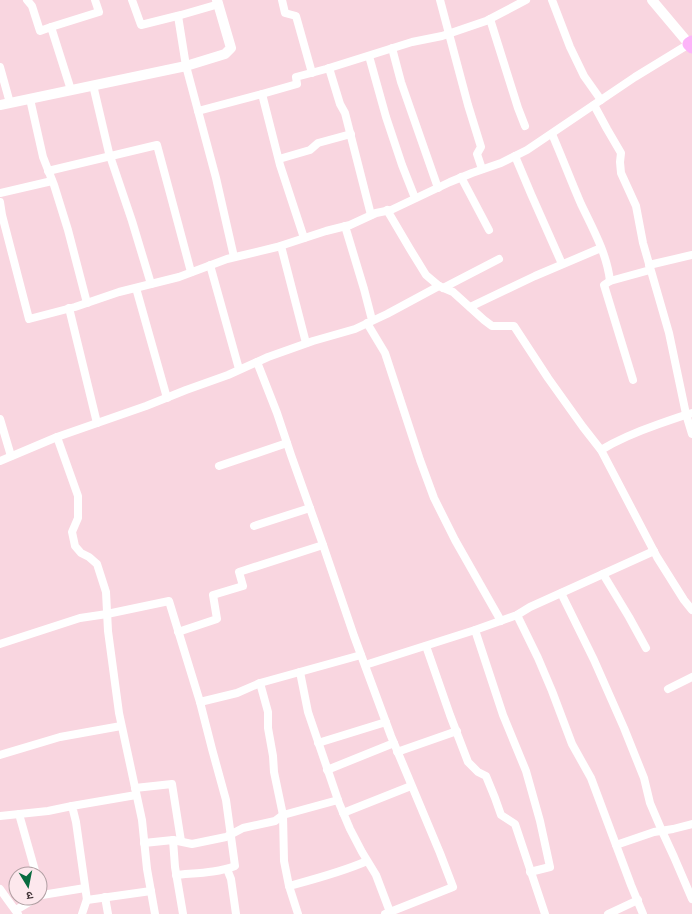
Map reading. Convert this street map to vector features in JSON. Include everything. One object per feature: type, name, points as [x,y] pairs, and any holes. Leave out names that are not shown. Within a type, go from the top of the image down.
[{"type":"street","points":[[27,0],[32,6],[40,31],[99,12],[95,0]]},
{"type":"street","points":[[0,105],[186,66],[225,54],[231,48],[218,2],[178,16],[141,24],[132,0]]},
{"type":"street","points":[[282,0],[285,13],[296,16],[312,73]]},
{"type":"street","points":[[440,0],[468,105],[481,147],[478,154],[482,169]]},
{"type":"street","points":[[198,111],[296,84],[296,78],[392,48],[449,34],[486,21],[526,0]]},
{"type":"street","points":[[552,0],[570,47],[598,103],[607,129],[621,153],[621,173],[636,206],[642,243],[689,414],[692,434]]},
{"type":"street","points":[[0,202],[29,319],[87,303],[119,292],[179,277],[234,257],[281,246],[345,226],[376,213],[391,210],[482,169],[501,163],[527,150],[646,70],[691,44],[652,0]]},
{"type":"street","points":[[178,16],[186,66],[216,178],[234,257]]},
{"type":"street","points":[[490,19],[518,108],[526,126]]},
{"type":"street","points":[[51,27],[71,90]]},
{"type":"street","points":[[392,48],[401,82],[438,188]]},
{"type":"street","points":[[369,56],[386,117],[415,198]]},
{"type":"street","points":[[0,67],[10,103]]},
{"type":"street","points":[[329,68],[340,104],[345,113],[371,215]]},
{"type":"street","points":[[93,85],[110,156],[151,284]]},
{"type":"street","points":[[262,94],[279,159],[304,238]]},
{"type":"street","points":[[30,99],[43,157],[68,230],[87,303]]},
{"type":"street","points":[[279,159],[310,150],[318,143],[351,134]]},
{"type":"street","points":[[552,134],[580,202],[604,253],[610,274],[610,281]]},
{"type":"street","points":[[48,170],[157,145],[191,272]]},
{"type":"street","points":[[515,156],[562,264]]},
{"type":"street","points":[[461,178],[489,230]]},
{"type":"street","points":[[0,193],[52,180]]},
{"type":"street","points":[[387,210],[426,275],[441,287],[453,292],[492,326],[514,326],[548,378],[601,450],[654,551],[684,600],[692,610]]},
{"type":"street","points":[[345,226],[364,288],[370,322],[385,353],[434,498],[455,540],[501,621]]},
{"type":"street","points":[[281,246],[306,343]]},
{"type":"street","points":[[470,308],[535,276],[601,248]]},
{"type":"street","points":[[633,380],[604,285],[610,281],[649,267],[692,255]]},
{"type":"street","points":[[0,461],[57,437],[146,406],[306,343],[355,329],[499,259]]},
{"type":"street","points":[[210,265],[239,369]]},
{"type":"street","points":[[136,288],[166,398]]},
{"type":"street","points":[[69,308],[97,423]]},
{"type":"street","points":[[257,362],[277,413],[361,655],[386,722],[453,887],[392,913],[376,874],[367,861],[350,829],[338,800],[308,712],[300,672]]},
{"type":"street","points":[[601,450],[612,443],[650,427],[689,414]]},
{"type":"street","points":[[0,419],[11,456]]},
{"type":"street","points":[[57,437],[78,496],[78,518],[72,532],[75,546],[81,553],[89,556],[97,564],[106,592],[108,631],[119,713],[142,820],[147,869],[155,914]]},
{"type":"street","points":[[219,466],[287,443]]},
{"type":"street","points":[[254,526],[310,508]]},
{"type":"street","points":[[178,632],[217,619],[214,595],[243,586],[239,572],[323,545]]},
{"type":"street","points":[[365,665],[501,621],[654,551]]},
{"type":"street","points":[[603,574],[646,648]]},
{"type":"street","points":[[561,593],[594,660],[624,728],[644,778],[650,803],[692,899]]},
{"type":"street","points":[[0,644],[80,618],[168,601],[200,702],[226,800],[235,866],[214,871],[176,875]]},
{"type":"street","points":[[517,614],[552,691],[572,744],[591,778],[643,914]]},
{"type":"street","points":[[475,630],[503,714],[526,771],[540,821],[550,867],[530,872]]},
{"type":"street","points":[[426,646],[468,762],[478,772],[486,776],[501,815],[515,824],[545,914]]},
{"type":"street","points":[[200,702],[236,693],[260,683],[361,655]]},
{"type":"street","points":[[668,689],[692,677]]},
{"type":"street","points":[[260,683],[268,712],[268,728],[274,772],[283,815],[284,861],[289,886],[298,914]]},
{"type":"street","points":[[318,743],[386,722]]},
{"type":"street","points":[[0,755],[60,737],[121,726]]},
{"type":"street","points":[[398,752],[457,731]]},
{"type":"street","points":[[327,770],[394,743]]},
{"type":"street","points":[[0,816],[48,811],[172,784],[181,842]]},
{"type":"street","points":[[343,813],[412,786]]},
{"type":"street","points":[[144,842],[173,840],[192,844],[226,837],[244,828],[275,821],[283,815],[338,800]]},
{"type":"street","points":[[72,806],[76,822],[87,899],[82,914]]},
{"type":"street","points":[[19,814],[34,866]]},
{"type":"street","points":[[616,845],[654,832],[692,824]]},
{"type":"street","points":[[173,840],[175,868],[183,914]]},
{"type":"street","points":[[289,886],[338,872],[367,861]]},
{"type":"street","points":[[227,869],[231,879],[236,914]]},
{"type":"street","points":[[48,893],[85,888]]},
{"type":"street","points":[[0,890],[17,912]]},
{"type":"street","points":[[87,899],[151,891]]},
{"type":"street","points":[[105,897],[108,914]]},
{"type":"street","points":[[608,914],[638,900]]}]
